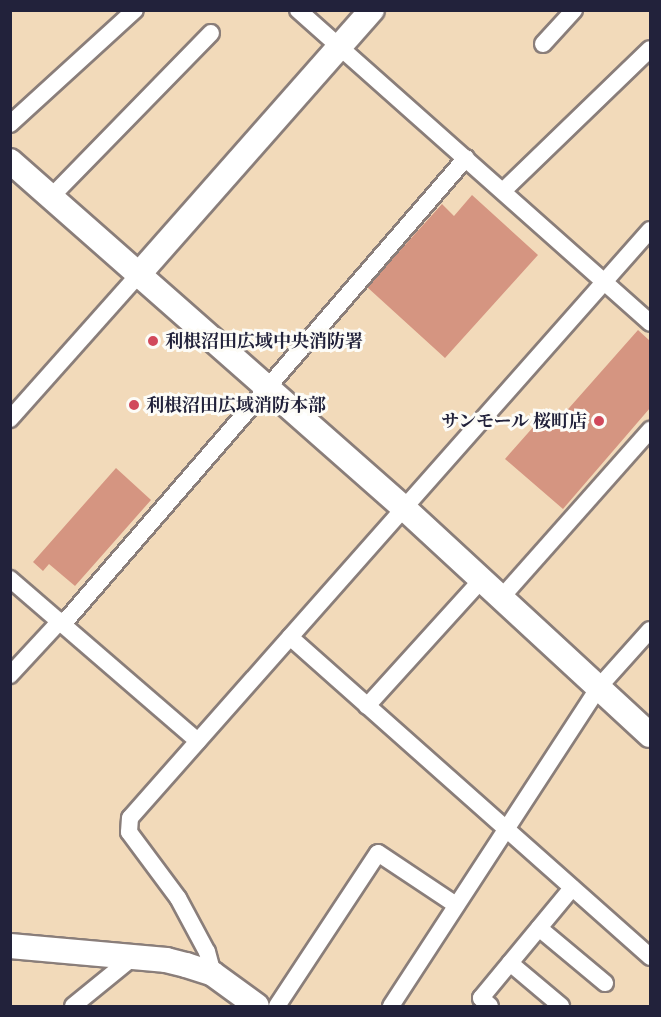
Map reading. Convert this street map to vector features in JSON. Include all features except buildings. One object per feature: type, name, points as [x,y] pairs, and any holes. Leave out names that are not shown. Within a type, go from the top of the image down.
[{"type":"street","points":[[10,124],[135,10]]},
{"type":"street","points":[[298,10],[651,323]]},
{"type":"street","points":[[10,419],[372,10]]},
{"type":"street","points":[[543,44],[574,10]]},
{"type":"street","points":[[51,197],[211,33]]},
{"type":"street","points":[[503,191],[651,48]]},
{"type":"street","points":[[10,675],[61,623],[466,158]]},
{"type":"street","points":[[10,161],[405,509],[651,735]]},
{"type":"street","points":[[213,974],[207,952],[178,898],[129,832],[130,818],[651,231]]},
{"type":"street","points":[[501,598],[651,430]]},
{"type":"street","points":[[10,579],[198,741]]},
{"type":"street","points":[[367,706],[482,579]]},
{"type":"street","points":[[290,637],[651,957]]},
{"type":"street","points":[[391,1006],[598,688],[648,637]]},
{"type":"street","points":[[277,1006],[378,853],[456,905]]},
{"type":"street","points":[[490,1006],[481,998],[572,888]]},
{"type":"street","points":[[539,928],[605,982]]},
{"type":"street","points":[[10,946],[166,960],[213,974],[245,1003]]},
{"type":"street","points":[[72,1006],[132,958]]},
{"type":"street","points":[[510,963],[561,1006]]},
{"type":"place","name":"利根沼田広域中央消防署","points":[[153,341]]},
{"type":"place","name":"利根沼田広域消防本部","points":[[134,405]]},
{"type":"place","name":"サンモール 桜町店","points":[[599,421]]}]
